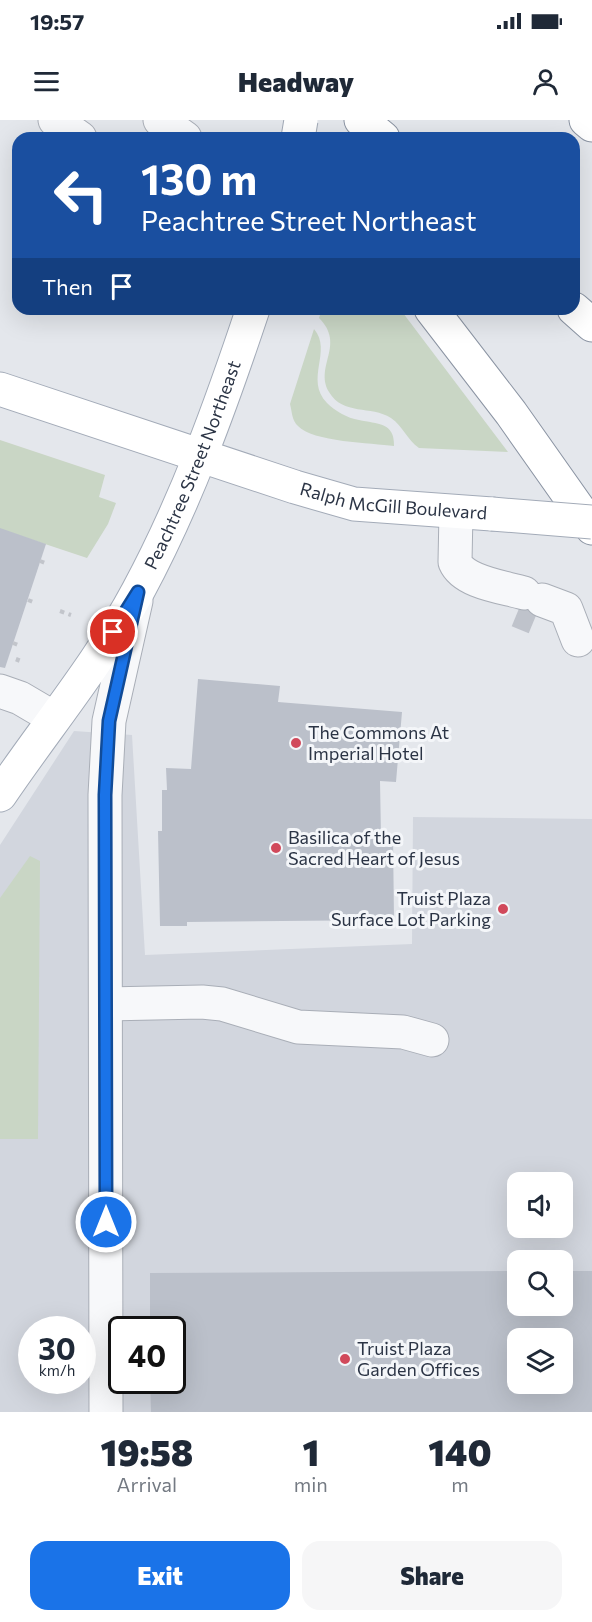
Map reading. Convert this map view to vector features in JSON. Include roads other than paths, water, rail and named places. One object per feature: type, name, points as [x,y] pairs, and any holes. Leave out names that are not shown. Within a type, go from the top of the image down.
[{"type":"main road","points":[[361,120],[376,132]]},
{"type":"main road","points":[[586,120],[592,125]]},
{"type":"main road","points":[[580,314],[592,325]]},
{"type":"main road","name":"Peachtree Street Northeast","points":[[0,795],[75,691],[138,592],[201,455],[251,315]]},
{"type":"main road","points":[[436,315],[511,412],[592,528]]},
{"type":"main road","name":"Ralph McGill Boulevard","points":[[0,389],[354,504],[592,522]]},
{"type":"street","points":[[55,120],[72,132]]},
{"type":"street","points":[[160,120],[177,132]]},
{"type":"street","points":[[456,512],[455,562],[458,569],[470,577],[484,595],[530,605]]},
{"type":"street","points":[[106,1412],[105,795],[109,721],[138,592]]},
{"type":"street","points":[[0,691],[20,698],[54,718]]},
{"type":"street","points":[[106,1004],[202,1002],[222,1004],[298,1027],[403,1032],[432,1040]]},
{"type":"tunnel","points":[[518,611],[535,618]]},
{"type":"place","name":"The Commons At Imperial Hotel","points":[[296,743]]},
{"type":"place","name":"Basilica of the Sacred Heart of Jesus","points":[[276,848]]},
{"type":"place","name":"Truist Plaza Surface Lot Parking","points":[[503,909]]},
{"type":"place","name":"Truist Plaza Garden Offices","points":[[345,1359]]}]
